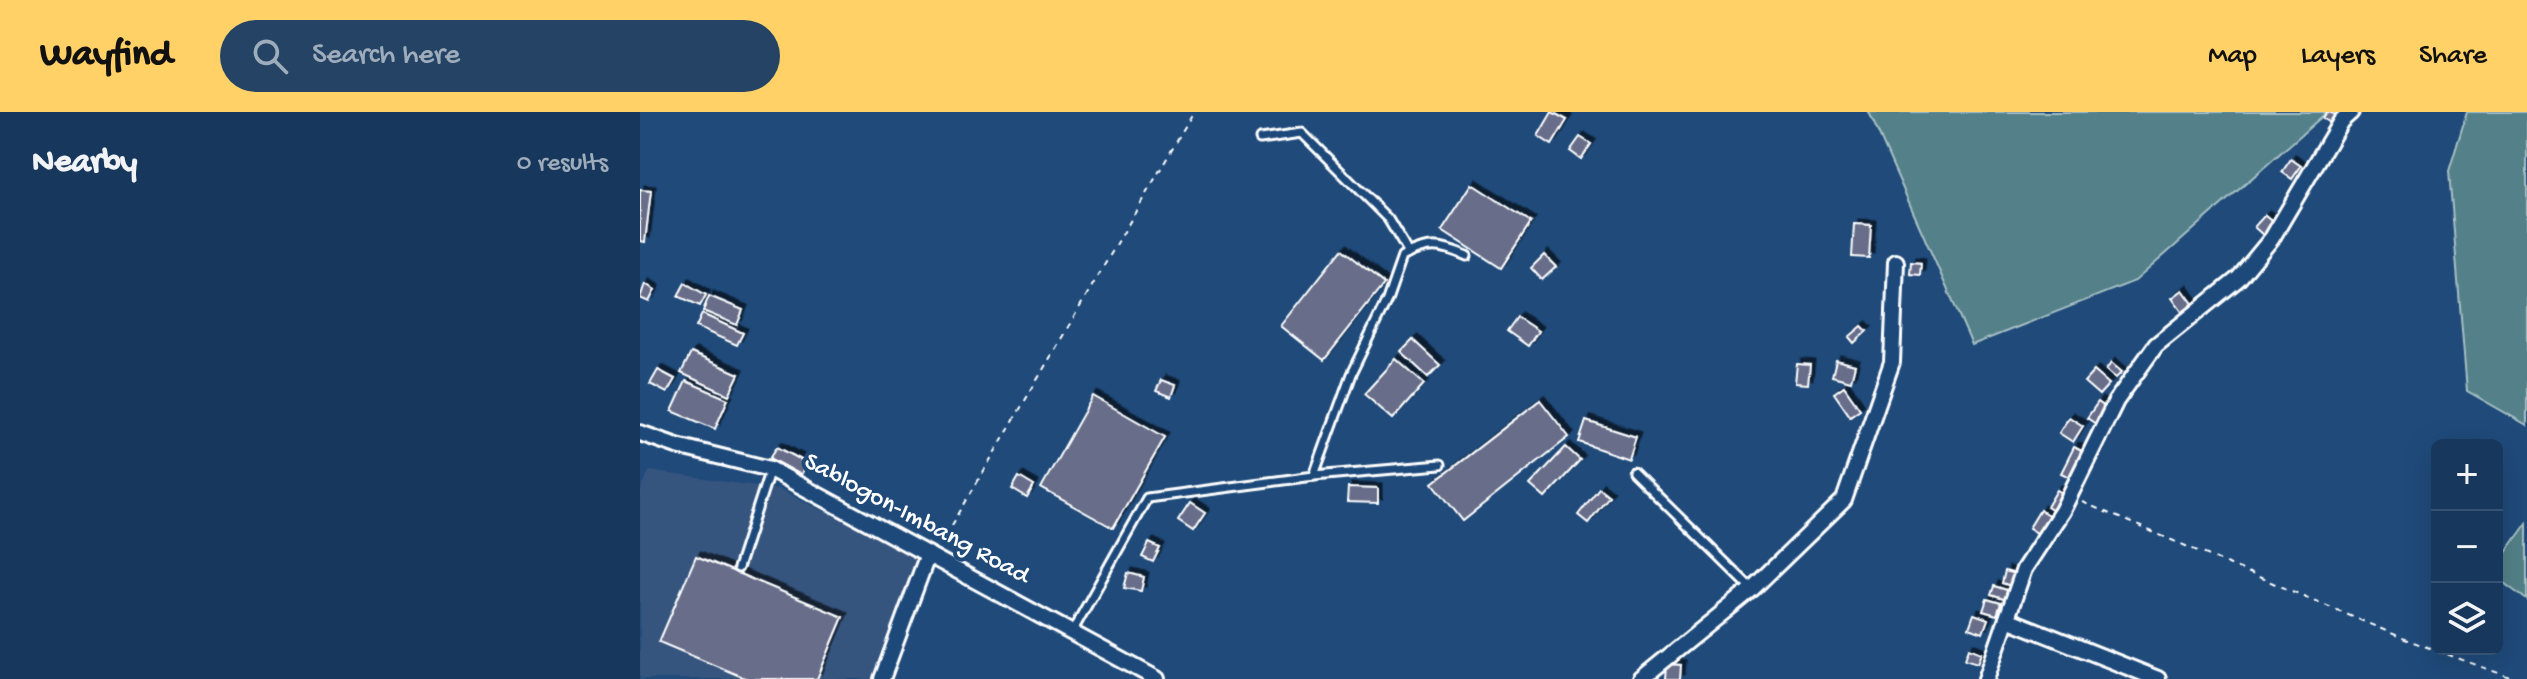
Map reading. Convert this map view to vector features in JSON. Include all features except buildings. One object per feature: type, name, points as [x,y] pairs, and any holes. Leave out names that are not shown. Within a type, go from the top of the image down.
[{"type":"street","points":[[1986,679],[2024,569],[2069,497],[2116,401],[2156,345],[2239,278],[2272,238],[2341,121],[2351,112]]},
{"type":"street","points":[[1641,679],[1752,589],[1844,500],[1892,362],[1896,262]]},
{"type":"street","name":"Sablogon-Imbang Road","points":[[640,433],[677,446],[770,469],[1157,679]]},
{"type":"street","points":[[882,679],[928,554]]},
{"type":"street","points":[[2007,619],[2158,679]]},
{"type":"lane","points":[[1260,139],[1302,133],[1388,219],[1409,254]]},
{"type":"lane","points":[[1314,476],[1351,374],[1387,300],[1402,257],[1439,244],[1467,256]]},
{"type":"lane","points":[[1072,633],[1147,498],[1314,476],[1440,465]]},
{"type":"lane","points":[[738,568],[770,469]]},
{"type":"lane","points":[[1633,472],[1752,589]]},
{"type":"path","points":[[928,554],[948,532],[1194,112]]},
{"type":"path","points":[[2069,497],[2405,639],[2515,679]]},
{"type":"shaded area","points":[[649,471],[779,489],[921,558],[875,679],[640,679],[640,492]]},
{"type":"green space","points":[[1869,112],[2327,112],[2135,281],[1972,345]]},
{"type":"green space","points":[[2467,112],[2527,112],[2527,425],[2467,391],[2449,171]]},
{"type":"green space","points":[[2527,523],[2527,600],[2503,582],[2503,557]]}]
